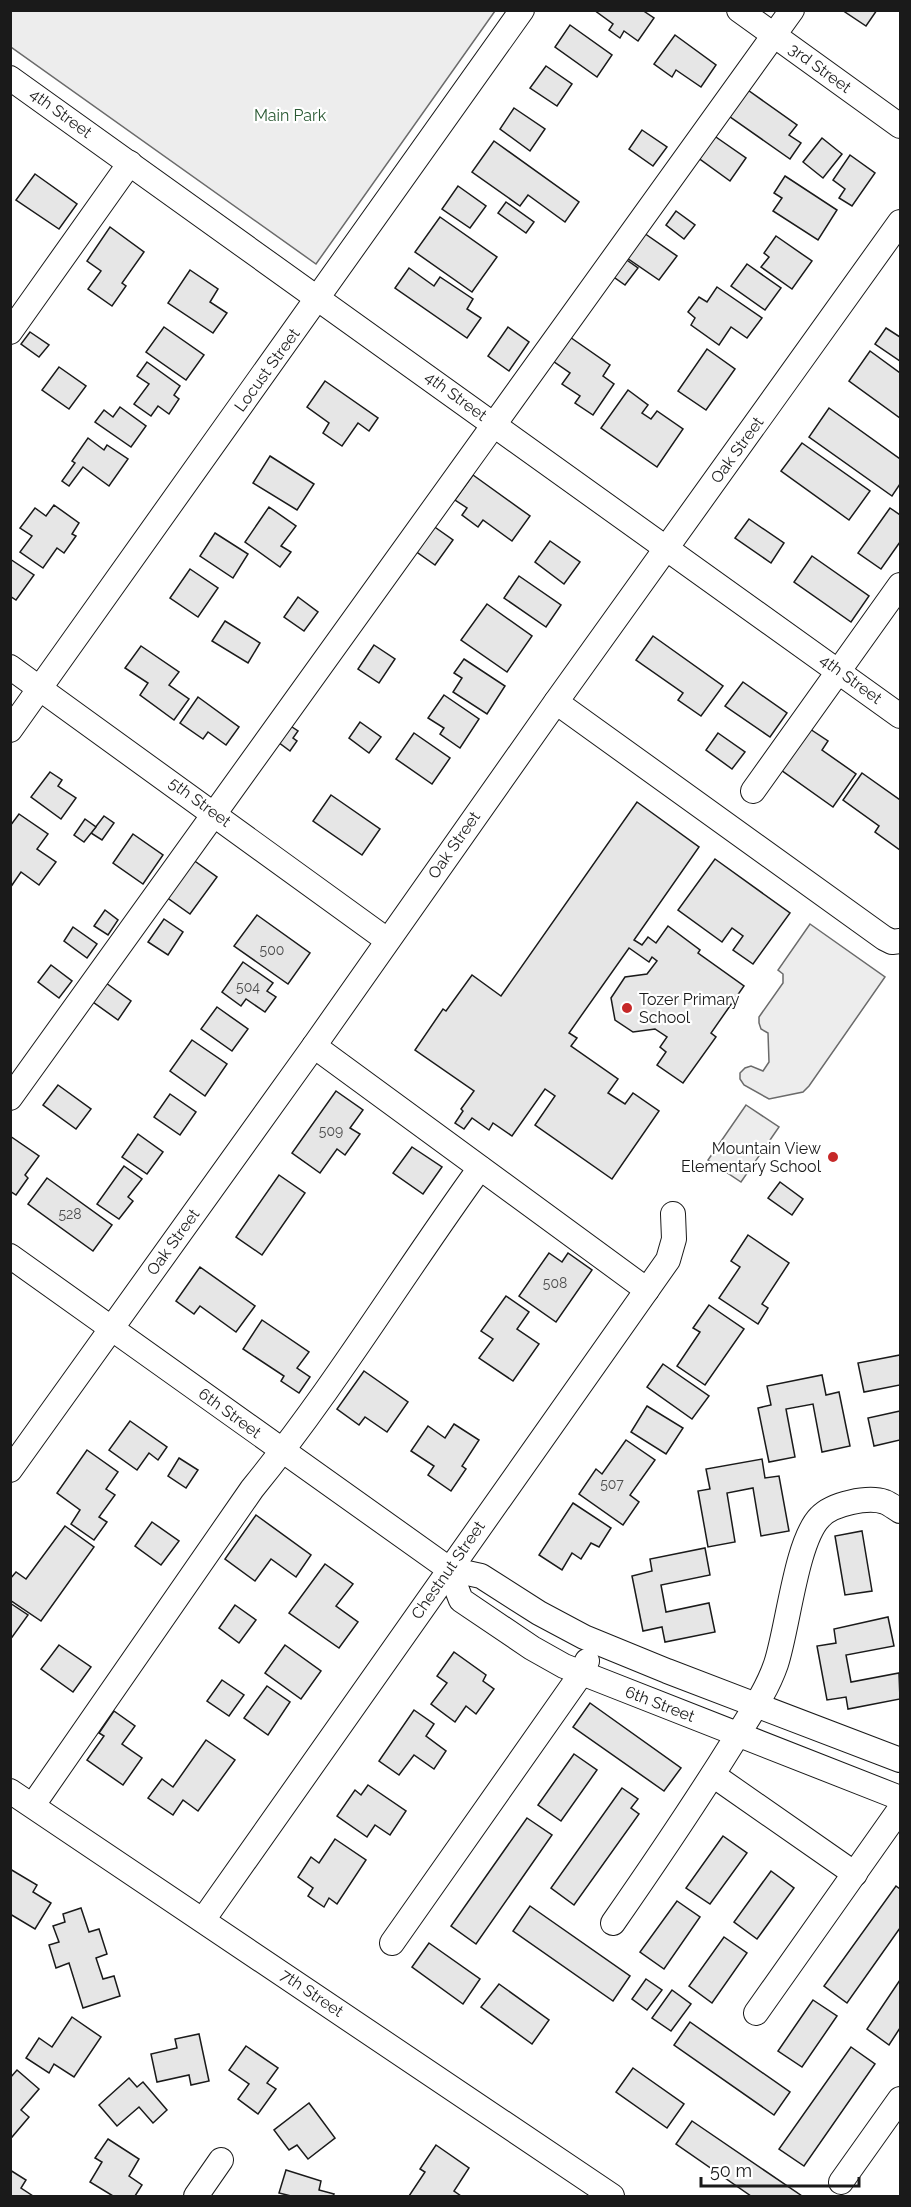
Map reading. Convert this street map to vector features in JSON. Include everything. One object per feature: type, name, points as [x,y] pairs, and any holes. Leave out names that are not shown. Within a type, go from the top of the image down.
[{"type":"street","name":"Locust Street","points":[[10,730],[522,10]]},
{"type":"street","name":"3rd Street","points":[[739,10],[900,126]]},
{"type":"street","points":[[10,1098],[792,10]]},
{"type":"street","name":"4th Street","points":[[10,78],[840,670],[900,716]]},
{"type":"street","points":[[10,332],[130,163]]},
{"type":"street","name":"Oak Street","points":[[10,1470],[900,222]]},
{"type":"street","points":[[753,791],[900,585]]},
{"type":"street","name":"5th Street","points":[[10,667],[387,939]]},
{"type":"street","points":[[556,702],[884,938],[892,942],[900,941]]},
{"type":"street","points":[[314,1046],[647,1290]]},
{"type":"street","points":[[33,1805],[252,1489],[283,1451],[480,1168]]},
{"type":"street","name":"Chestnut Street","points":[[203,1920],[668,1260],[674,1239],[673,1214]]},
{"type":"street","name":"6th Street","points":[[10,1256],[449,1569],[481,1576],[539,1613],[595,1642],[900,1760]]},
{"type":"street","points":[[613,1923],[713,1775],[738,1735],[776,1665],[803,1552],[815,1523],[822,1514],[841,1505],[866,1500],[883,1502],[900,1511]]},
{"type":"street","name":"6th Street","points":[[449,1569],[461,1600],[532,1648],[581,1674],[900,1798]]},
{"type":"street","points":[[392,1943],[581,1674],[595,1642]]},
{"type":"street","points":[[713,1775],[855,1874]]},
{"type":"street","name":"7th Street","points":[[10,1791],[612,2196]]},
{"type":"street","points":[[756,2013],[900,1809]]},
{"type":"street","points":[[841,2182],[900,2099]]},
{"type":"street","points":[[196,2196],[221,2160]]},
{"type":"shaded area","name":"Main Park","points":[[11,10],[495,11],[316,264],[11,47]]},
{"type":"shaded area","points":[[810,924],[885,977],[809,1086],[803,1092],[769,1099],[744,1085],[740,1079],[740,1073],[751,1066],[763,1071],[769,1062],[768,1033],[761,1029],[759,1017],[783,983],[783,974],[778,970]]},
{"type":"shaded area","points":[[746,1105],[779,1127],[741,1182],[708,1160]]},
{"type":"building","points":[[594,10],[642,10],[654,18],[638,41],[624,31],[620,38],[609,30],[613,24]]},
{"type":"building","points":[[842,10],[877,10],[866,26]]},
{"type":"building","points":[[570,25],[612,55],[597,77],[555,47]]},
{"type":"building","points":[[675,35],[716,65],[701,87],[676,70],[672,77],[654,64]]},
{"type":"building","points":[[546,66],[572,84],[557,106],[530,88]]},
{"type":"building","points":[[745,88],[797,125],[789,135],[801,143],[790,159],[726,114]]},
{"type":"building","points":[[514,108],[545,129],[530,151],[500,129]]},
{"type":"building","points":[[642,130],[667,147],[653,166],[629,149]]},
{"type":"building","points":[[713,135],[746,158],[730,181],[697,157]]},
{"type":"building","points":[[822,138],[842,154],[823,178],[803,162]]},
{"type":"building","points":[[494,141],[579,202],[565,222],[528,195],[520,206],[472,172]]},
{"type":"building","points":[[850,155],[875,173],[852,206],[839,198],[845,189],[833,180]]},
{"type":"building","points":[[35,174],[77,204],[59,229],[16,200]]},
{"type":"building","points":[[785,176],[837,210],[818,240],[773,211],[782,198],[774,193]]},
{"type":"building","points":[[458,186],[486,206],[470,228],[442,209]]},
{"type":"building","points":[[506,202],[534,222],[526,233],[498,213]]},
{"type":"building","points":[[676,211],[695,225],[684,239],[666,225]]},
{"type":"building","points":[[440,217],[497,257],[472,292],[415,252]]},
{"type":"building","points":[[110,227],[144,252],[122,283],[126,286],[112,306],[88,289],[101,271],[87,261]]},
{"type":"building","points":[[644,233],[677,256],[659,280],[627,258]]},
{"type":"building","points":[[776,236],[812,261],[792,289],[761,267],[769,257],[764,253]]},
{"type":"building","points":[[621,256],[638,268],[625,285],[608,273]]},
{"type":"building","points":[[747,264],[781,288],[765,310],[731,286]]},
{"type":"building","points":[[409,268],[434,286],[440,277],[473,299],[467,309],[481,318],[467,338],[395,288]]},
{"type":"building","points":[[190,270],[218,289],[210,302],[227,313],[213,333],[168,303]]},
{"type":"building","points":[[717,287],[762,318],[747,338],[731,327],[719,345],[691,325],[695,318],[688,312],[699,297],[707,302]]},
{"type":"building","points":[[164,327],[204,355],[186,380],[146,352]]},
{"type":"building","points":[[508,327],[529,342],[509,371],[488,356]]},
{"type":"building","points":[[886,328],[900,337],[900,361],[875,344]]},
{"type":"building","points":[[30,332],[49,345],[39,357],[21,344]]},
{"type":"building","points":[[567,335],[610,365],[603,376],[614,384],[593,415],[575,403],[580,396],[562,384],[570,373],[550,359]]},
{"type":"building","points":[[707,349],[735,369],[706,410],[678,391]]},
{"type":"building","points":[[870,351],[900,373],[900,418],[849,381]]},
{"type":"building","points":[[147,362],[180,386],[174,395],[179,399],[169,414],[158,406],[151,416],[134,404],[149,384],[137,376]]},
{"type":"building","points":[[59,367],[86,386],[69,409],[42,390]]},
{"type":"building","points":[[325,381],[378,418],[369,431],[358,423],[342,446],[323,433],[329,423],[307,407]]},
{"type":"building","points":[[628,390],[648,405],[642,413],[651,419],[657,411],[683,429],[657,467],[601,428]]},
{"type":"building","points":[[120,407],[146,426],[131,447],[95,422],[104,410],[113,417]]},
{"type":"building","points":[[829,408],[900,459],[900,484],[892,496],[809,437]]},
{"type":"building","points":[[88,438],[104,450],[107,445],[128,459],[109,486],[83,467],[69,486],[62,481],[75,463],[72,461]]},
{"type":"building","points":[[802,443],[870,491],[849,520],[781,471]]},
{"type":"building","points":[[270,456],[314,484],[297,510],[253,483]]},
{"type":"building","points":[[473,475],[530,516],[512,541],[483,520],[478,527],[462,515],[467,508],[455,500]]},
{"type":"building","points":[[54,505],[79,523],[72,534],[76,536],[64,553],[57,548],[43,568],[20,552],[32,536],[20,528],[35,508],[46,516]]},
{"type":"building","points":[[269,507],[296,526],[281,546],[291,552],[280,567],[245,542]]},
{"type":"building","points":[[890,508],[900,515],[900,542],[881,569],[858,553]]},
{"type":"building","points":[[749,519],[784,543],[771,563],[735,538]]},
{"type":"building","points":[[429,523],[453,540],[435,565],[411,548]]},
{"type":"building","points":[[215,533],[248,554],[233,578],[200,556]]},
{"type":"building","points":[[550,541],[580,562],[564,584],[535,562]]},
{"type":"building","points":[[812,556],[869,596],[851,622],[794,582]]},
{"type":"building","points":[[10,559],[34,575],[16,600],[10,596]]},
{"type":"building","points":[[190,569],[218,588],[198,617],[170,598]]},
{"type":"building","points":[[519,576],[561,605],[546,627],[504,598]]},
{"type":"building","points":[[298,597],[318,612],[304,631],[284,617]]},
{"type":"building","points":[[487,604],[532,636],[507,672],[461,640]]},
{"type":"building","points":[[225,621],[260,643],[248,663],[212,641]]},
{"type":"building","points":[[653,636],[723,686],[701,716],[678,700],[683,693],[636,660]]},
{"type":"building","points":[[374,645],[395,659],[379,683],[358,669]]},
{"type":"building","points":[[141,646],[179,672],[169,685],[189,699],[174,720],[140,695],[148,683],[125,668]]},
{"type":"building","points":[[464,659],[505,686],[487,714],[453,692],[462,678],[454,673]]},
{"type":"building","points":[[743,682],[787,713],[770,737],[725,706]]},
{"type":"building","points":[[444,695],[479,719],[460,748],[440,734],[444,728],[428,718]]},
{"type":"building","points":[[198,697],[239,727],[226,745],[208,732],[203,739],[180,723]]},
{"type":"building","points":[[360,722],[381,737],[369,753],[349,738]]},
{"type":"building","points":[[286,723],[298,731],[293,738],[297,741],[290,751],[274,739]]},
{"type":"building","points":[[810,729],[828,741],[822,750],[856,774],[833,807],[781,770]]},
{"type":"building","points":[[414,733],[450,758],[432,784],[396,759]]},
{"type":"building","points":[[718,733],[745,752],[732,769],[706,750]]},
{"type":"building","points":[[50,772],[62,780],[58,786],[76,798],[61,819],[31,797]]},
{"type":"building","points":[[862,773],[900,800],[900,850],[875,832],[879,826],[843,800]]},
{"type":"building","points":[[331,795],[380,829],[362,855],[313,821]]},
{"type":"building","points":[[637,802],[699,847],[634,940],[642,945],[648,937],[656,943],[668,926],[700,950],[698,953],[744,986],[711,1033],[716,1037],[683,1083],[657,1065],[666,1052],[660,1047],[667,1037],[655,1029],[633,1032],[615,1020],[611,998],[625,977],[647,974],[657,961],[652,957],[649,962],[629,948],[569,1033],[577,1038],[571,1046],[618,1079],[608,1093],[625,1104],[633,1093],[659,1111],[612,1179],[535,1125],[555,1096],[545,1089],[512,1136],[493,1123],[489,1130],[472,1118],[464,1129],[455,1123],[463,1111],[461,1109],[474,1091],[415,1050],[443,1009],[446,1011],[472,975],[501,996]]},
{"type":"building","points":[[19,814],[48,834],[37,849],[56,862],[39,885],[21,872],[10,888],[10,826]]},
{"type":"building","points":[[104,816],[114,823],[102,840],[91,833]]},
{"type":"building","points":[[85,819],[96,827],[84,842],[74,835]]},
{"type":"building","points":[[133,834],[163,855],[143,884],[113,863]]},
{"type":"building","points":[[189,857],[217,877],[190,914],[162,894]]},
{"type":"building","points":[[715,859],[790,913],[753,964],[733,950],[743,936],[732,928],[722,942],[678,910]]},
{"type":"building","points":[[105,910],[118,920],[108,935],[94,926]]},
{"type":"building","points":[[257,915],[310,953],[288,984],[234,946]]},
{"type":"building","points":[[164,919],[183,932],[168,955],[148,942]]},
{"type":"building","points":[[73,927],[97,944],[87,958],[64,941]]},
{"type":"building","points":[[243,962],[273,983],[267,991],[276,997],[265,1012],[246,999],[241,1006],[222,992]]},
{"type":"building","points":[[51,965],[72,981],[59,998],[38,982]]},
{"type":"building","points":[[106,983],[131,1001],[118,1020],[93,1002]]},
{"type":"building","points":[[217,1007],[248,1029],[232,1051],[201,1029]]},
{"type":"building","points":[[192,1040],[227,1064],[205,1096],[170,1071]]},
{"type":"building","points":[[58,1085],[91,1109],[76,1129],[43,1105]]},
{"type":"building","points":[[336,1091],[363,1110],[350,1128],[360,1134],[345,1155],[337,1149],[320,1173],[292,1153]]},
{"type":"building","points":[[170,1094],[196,1112],[180,1135],[154,1117]]},
{"type":"building","points":[[138,1134],[163,1152],[147,1174],[122,1157]]},
{"type":"building","points":[[10,1136],[39,1156],[25,1175],[28,1178],[16,1195],[10,1191]]},
{"type":"building","points":[[412,1147],[442,1167],[423,1194],[393,1173]]},
{"type":"building","points":[[124,1166],[142,1179],[128,1197],[133,1201],[119,1219],[97,1204]]},
{"type":"building","points":[[279,1175],[305,1193],[262,1255],[236,1237]]},
{"type":"building","points":[[47,1178],[112,1225],[93,1251],[28,1204]]},
{"type":"building","points":[[780,1182],[803,1199],[792,1215],[768,1198]]},
{"type":"building","points":[[748,1235],[789,1263],[762,1304],[768,1308],[758,1324],[719,1298],[740,1267],[731,1261]]},
{"type":"building","points":[[549,1253],[562,1262],[568,1253],[592,1270],[556,1322],[519,1296]]},
{"type":"building","points":[[200,1267],[255,1306],[236,1332],[200,1306],[194,1314],[176,1301]]},
{"type":"building","points":[[506,1296],[529,1312],[517,1329],[539,1344],[513,1381],[479,1358],[493,1339],[481,1331]]},
{"type":"building","points":[[709,1305],[744,1329],[705,1385],[677,1366],[700,1332],[693,1328]]},
{"type":"building","points":[[262,1320],[309,1352],[297,1368],[310,1377],[299,1393],[281,1381],[284,1376],[243,1349]]},
{"type":"building","points":[[900,1355],[900,1385],[864,1392],[858,1363]]},
{"type":"building","points":[[663,1364],[709,1396],[692,1419],[647,1387]]},
{"type":"building","points":[[364,1371],[408,1402],[387,1432],[365,1417],[359,1425],[337,1409]]},
{"type":"building","points":[[822,1375],[826,1395],[839,1392],[850,1446],[822,1452],[813,1404],[786,1409],[795,1457],[769,1462],[758,1408],[771,1405],[767,1386]]},
{"type":"building","points":[[647,1406],[683,1428],[666,1454],[631,1432]]},
{"type":"building","points":[[900,1411],[900,1440],[874,1446],[868,1418]]},
{"type":"building","points":[[130,1421],[167,1447],[158,1460],[149,1453],[137,1470],[109,1450]]},
{"type":"building","points":[[454,1424],[479,1440],[462,1466],[466,1469],[451,1491],[428,1475],[434,1466],[411,1451],[428,1426],[445,1438]]},
{"type":"building","points":[[626,1440],[655,1460],[630,1495],[639,1502],[623,1525],[579,1494],[596,1469],[602,1474]]},
{"type":"building","points":[[87,1450],[118,1472],[106,1489],[115,1495],[99,1517],[107,1522],[94,1540],[71,1524],[80,1510],[57,1493]]},
{"type":"building","points":[[179,1458],[198,1470],[186,1488],[168,1476]]},
{"type":"building","points":[[762,1459],[765,1478],[779,1476],[789,1531],[761,1536],[753,1488],[727,1493],[735,1542],[708,1547],[698,1491],[710,1489],[706,1469]]},
{"type":"building","points":[[573,1503],[611,1528],[599,1547],[591,1543],[581,1559],[572,1553],[562,1570],[539,1555]]},
{"type":"building","points":[[256,1515],[311,1555],[296,1577],[271,1559],[255,1581],[225,1559]]},
{"type":"building","points":[[152,1522],[179,1541],[161,1565],[135,1546]]},
{"type":"building","points":[[65,1526],[94,1547],[41,1621],[10,1600],[10,1579],[16,1572],[26,1579]]},
{"type":"building","points":[[862,1531],[872,1591],[845,1595],[835,1536]]},
{"type":"building","points":[[705,1548],[710,1575],[661,1585],[666,1612],[709,1603],[715,1632],[665,1642],[662,1627],[643,1631],[632,1576],[652,1571],[650,1559]]},
{"type":"building","points":[[325,1564],[353,1584],[336,1606],[358,1622],[339,1648],[289,1613]]},
{"type":"building","points":[[10,1603],[28,1615],[10,1640]]},
{"type":"building","points":[[235,1605],[256,1620],[239,1643],[219,1628]]},
{"type":"building","points":[[888,1617],[894,1646],[846,1655],[851,1682],[899,1673],[900,1699],[848,1709],[846,1697],[827,1700],[817,1646],[836,1643],[834,1629]]},
{"type":"building","points":[[59,1645],[91,1667],[73,1692],[41,1669]]},
{"type":"building","points":[[285,1645],[321,1671],[301,1699],[265,1673]]},
{"type":"building","points":[[454,1652],[486,1675],[483,1681],[494,1689],[476,1714],[466,1706],[455,1722],[431,1704],[447,1683],[437,1676]]},
{"type":"building","points":[[222,1680],[244,1695],[229,1716],[207,1701]]},
{"type":"building","points":[[267,1686],[290,1702],[268,1735],[244,1718]]},
{"type":"building","points":[[590,1703],[681,1768],[664,1791],[573,1727]]},
{"type":"building","points":[[414,1710],[434,1724],[426,1736],[446,1751],[434,1769],[414,1755],[399,1775],[379,1761]]},
{"type":"building","points":[[114,1711],[135,1726],[122,1744],[142,1758],[123,1785],[87,1760],[104,1736],[99,1733]]},
{"type":"building","points":[[206,1740],[235,1760],[198,1811],[183,1800],[173,1815],[148,1798],[162,1779],[173,1787]]},
{"type":"building","points":[[574,1754],[597,1770],[561,1821],[538,1805]]},
{"type":"building","points":[[368,1785],[406,1811],[390,1835],[375,1825],[367,1837],[337,1816],[355,1790],[361,1795]]},
{"type":"building","points":[[622,1788],[638,1799],[631,1808],[639,1814],[574,1905],[551,1888]]},
{"type":"building","points":[[527,1818],[552,1835],[476,1944],[451,1926]]},
{"type":"building","points":[[723,1836],[747,1853],[710,1904],[686,1888]]},
{"type":"building","points":[[335,1839],[366,1860],[337,1904],[329,1898],[324,1907],[308,1896],[313,1888],[298,1877],[311,1857],[319,1863]]},
{"type":"building","points":[[10,1869],[37,1885],[33,1892],[51,1903],[35,1929],[10,1914]]},
{"type":"building","points":[[771,1871],[794,1888],[757,1939],[734,1922]]},
{"type":"building","points":[[896,1886],[900,1889],[900,1928],[847,2003],[824,1986]]},
{"type":"building","points":[[677,1901],[700,1917],[664,1969],[640,1952]]},
{"type":"building","points":[[530,1906],[630,1976],[613,2001],[513,1931]]},
{"type":"building","points":[[81,1908],[89,1932],[99,1929],[107,1954],[96,1958],[103,1979],[114,1976],[120,1996],[83,2008],[69,1963],[56,1968],[49,1945],[59,1942],[53,1926],[65,1922],[63,1914]]},
{"type":"building","points":[[724,1937],[747,1953],[712,2003],[689,1986]]},
{"type":"building","points":[[429,1943],[480,1979],[463,2004],[412,1967]]},
{"type":"building","points":[[646,1979],[662,1990],[647,2010],[632,1999]]},
{"type":"building","points":[[900,1980],[900,2028],[889,2045],[867,2029]]},
{"type":"building","points":[[499,1984],[549,2020],[532,2044],[481,2007]]},
{"type":"building","points":[[672,1990],[691,2004],[671,2031],[652,2018]]},
{"type":"building","points":[[813,2000],[837,2016],[802,2067],[778,2051]]},
{"type":"building","points":[[72,2017],[101,2037],[74,2077],[54,2064],[49,2073],[26,2058],[39,2038],[52,2047]]},
{"type":"building","points":[[690,2022],[790,2092],[774,2115],[674,2045]]},
{"type":"building","points":[[199,2034],[209,2081],[191,2085],[189,2075],[157,2082],[151,2054],[177,2048],[175,2039]]},
{"type":"building","points":[[246,2046],[278,2068],[267,2083],[276,2089],[258,2114],[238,2099],[249,2084],[229,2070]]},
{"type":"building","points":[[851,2047],[875,2064],[804,2166],[779,2149]]},
{"type":"building","points":[[633,2068],[684,2104],[667,2128],[616,2092]]},
{"type":"building","points":[[17,2070],[39,2089],[21,2110],[29,2117],[12,2137],[10,2136],[10,2078]]},
{"type":"building","points":[[129,2078],[137,2087],[143,2082],[167,2110],[153,2123],[139,2107],[117,2126],[99,2105]]},
{"type":"building","points":[[309,2103],[335,2138],[308,2159],[297,2145],[289,2150],[274,2130]]},
{"type":"building","points":[[692,2121],[802,2196],[751,2196],[676,2144]]},
{"type":"building","points":[[108,2139],[139,2159],[129,2176],[142,2185],[135,2196],[113,2196],[90,2182],[102,2162],[95,2158]]},
{"type":"building","points":[[436,2145],[469,2168],[454,2191],[461,2196],[409,2196],[425,2172],[420,2169]]},
{"type":"building","points":[[10,2170],[26,2180],[21,2188],[33,2196],[10,2196]]},
{"type":"building","points":[[286,2170],[321,2181],[319,2190],[334,2194],[333,2196],[291,2196],[279,2193]]},
{"type":"place","name":"Tozer Primary School","points":[[627,1008]]},
{"type":"place","name":"Mountain View Elementary School","points":[[833,1157]]}]
